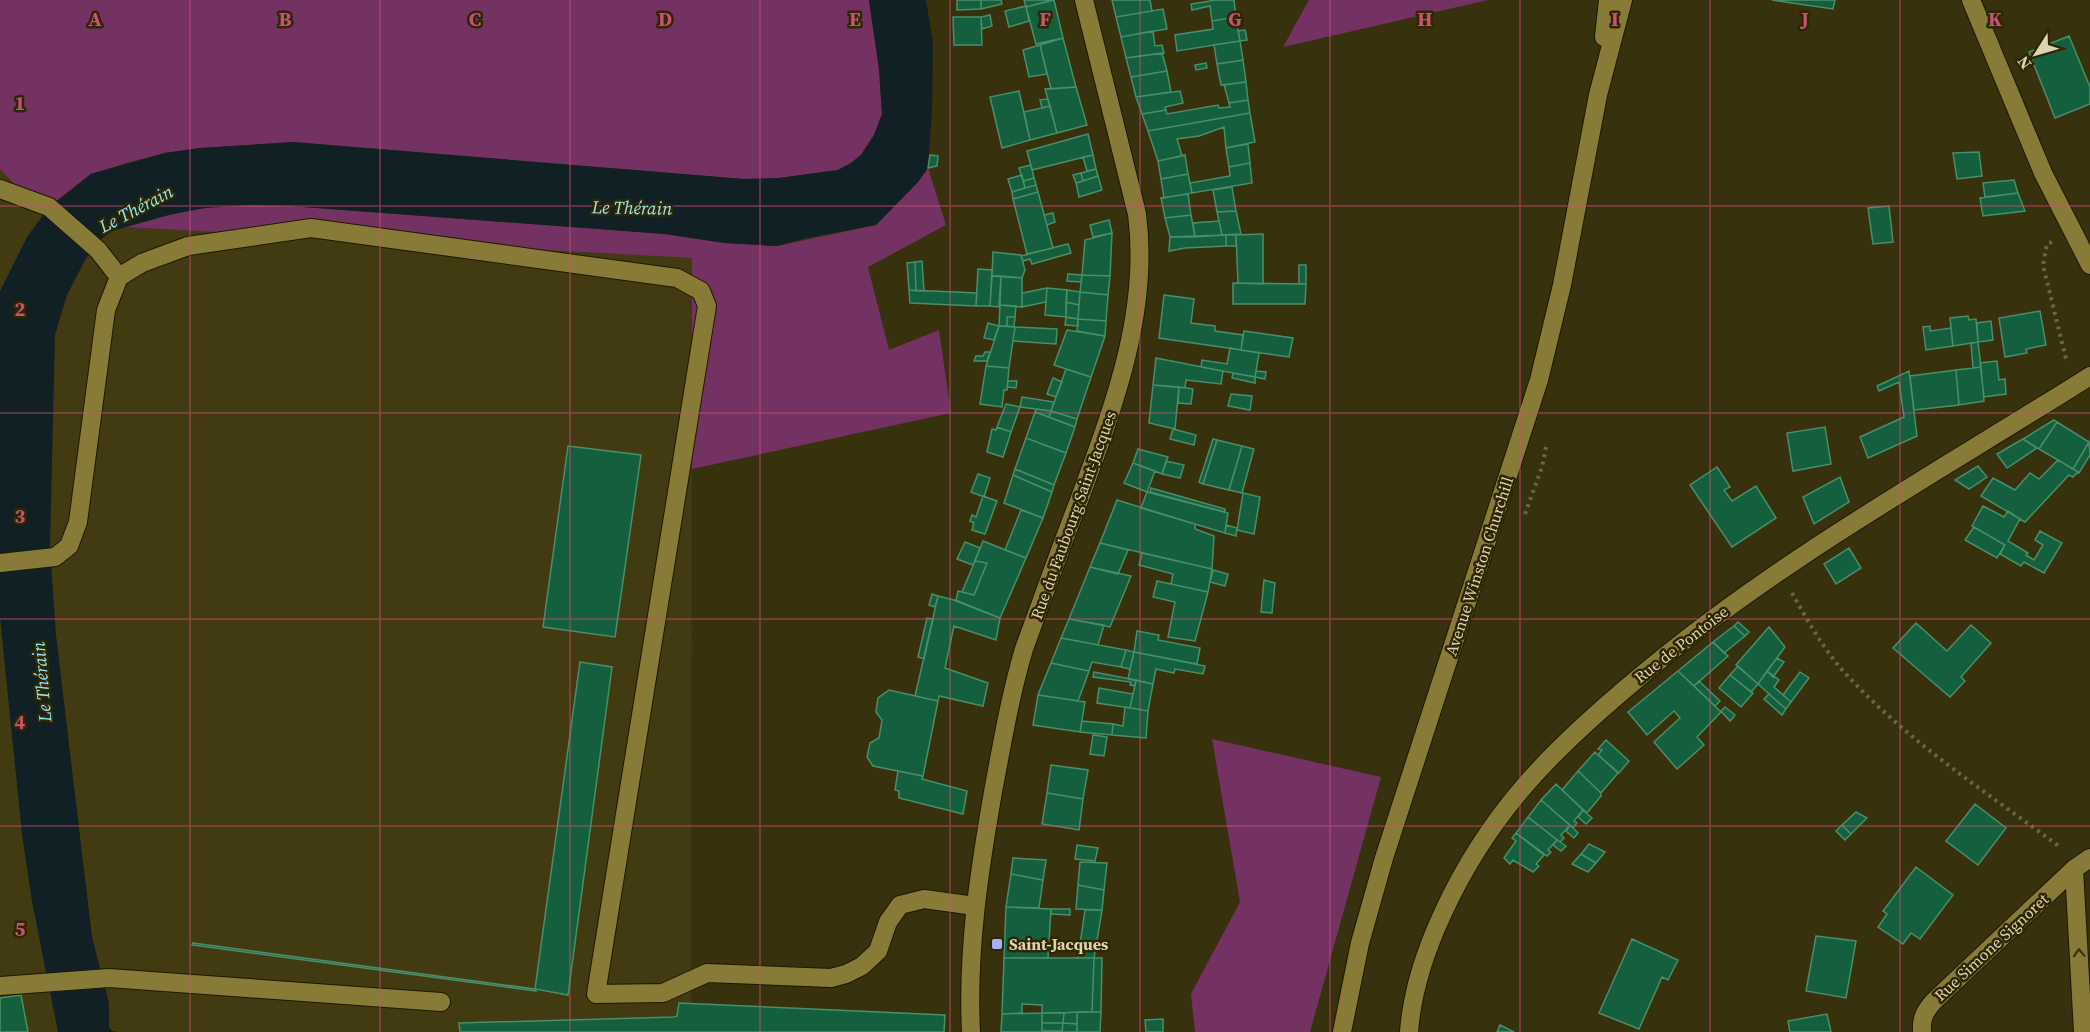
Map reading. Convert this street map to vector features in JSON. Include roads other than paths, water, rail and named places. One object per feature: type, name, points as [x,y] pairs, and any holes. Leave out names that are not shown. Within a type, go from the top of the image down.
[{"type":"street","name":"Rue du Faubourg Saint-Jacques","points":[[971,1032],[972,936],[975,906],[1006,721],[1018,670],[1110,414],[1128,351],[1136,310],[1140,260],[1137,214],[1084,0]]},
{"type":"street","name":"Avenue Winston Churchill","points":[[1598,95],[1608,0]]},
{"type":"street","name":"Avenue Winston Churchill","points":[[1342,1032],[1360,943],[1387,847],[1539,380],[1568,256],[1598,95],[1623,0]]},
{"type":"street","points":[[1971,0],[2036,155],[2090,265]]},
{"type":"street","points":[[0,189],[49,207],[98,250],[119,277]]},
{"type":"street","points":[[0,563],[55,557],[69,546],[78,522],[106,310],[119,277],[142,262],[188,246],[311,228],[677,278],[701,291],[707,306],[596,994],[663,993],[707,973],[831,978],[862,966],[878,951],[888,922],[900,905],[924,899],[975,906]]},
{"type":"street","name":"Rue de Pontoise","points":[[1409,1032],[1415,988],[1432,935],[1454,888],[1505,807],[1545,762],[1617,696],[1700,628],[1780,571],[2090,376]]},
{"type":"street","name":"Rue Simone Signoret","points":[[1922,1032],[1921,1020],[1934,1001],[2082,864]]},
{"type":"street","name":"Rue Simone Signoret","points":[[2082,864],[2083,1032]]},
{"type":"street","points":[[0,986],[109,978],[441,1002]]},
{"type":"water","name":"Le Thérain","points":[[869,0],[926,0],[933,43],[928,168],[918,182],[876,225],[777,246],[725,243],[665,234],[290,206],[249,205],[205,208],[168,215],[112,231],[101,239],[85,260],[67,295],[55,335],[50,546],[56,635],[92,937],[109,1003],[109,1027],[112,1031],[117,1032],[58,1032],[32,901],[22,834],[0,617],[0,291],[27,237],[49,207],[91,174],[165,153],[200,148],[293,142],[744,179],[779,178],[838,170],[861,155],[874,135],[882,114],[879,69]]},
{"type":"place","name":"Saint-Jacques","points":[[997,944]]}]
